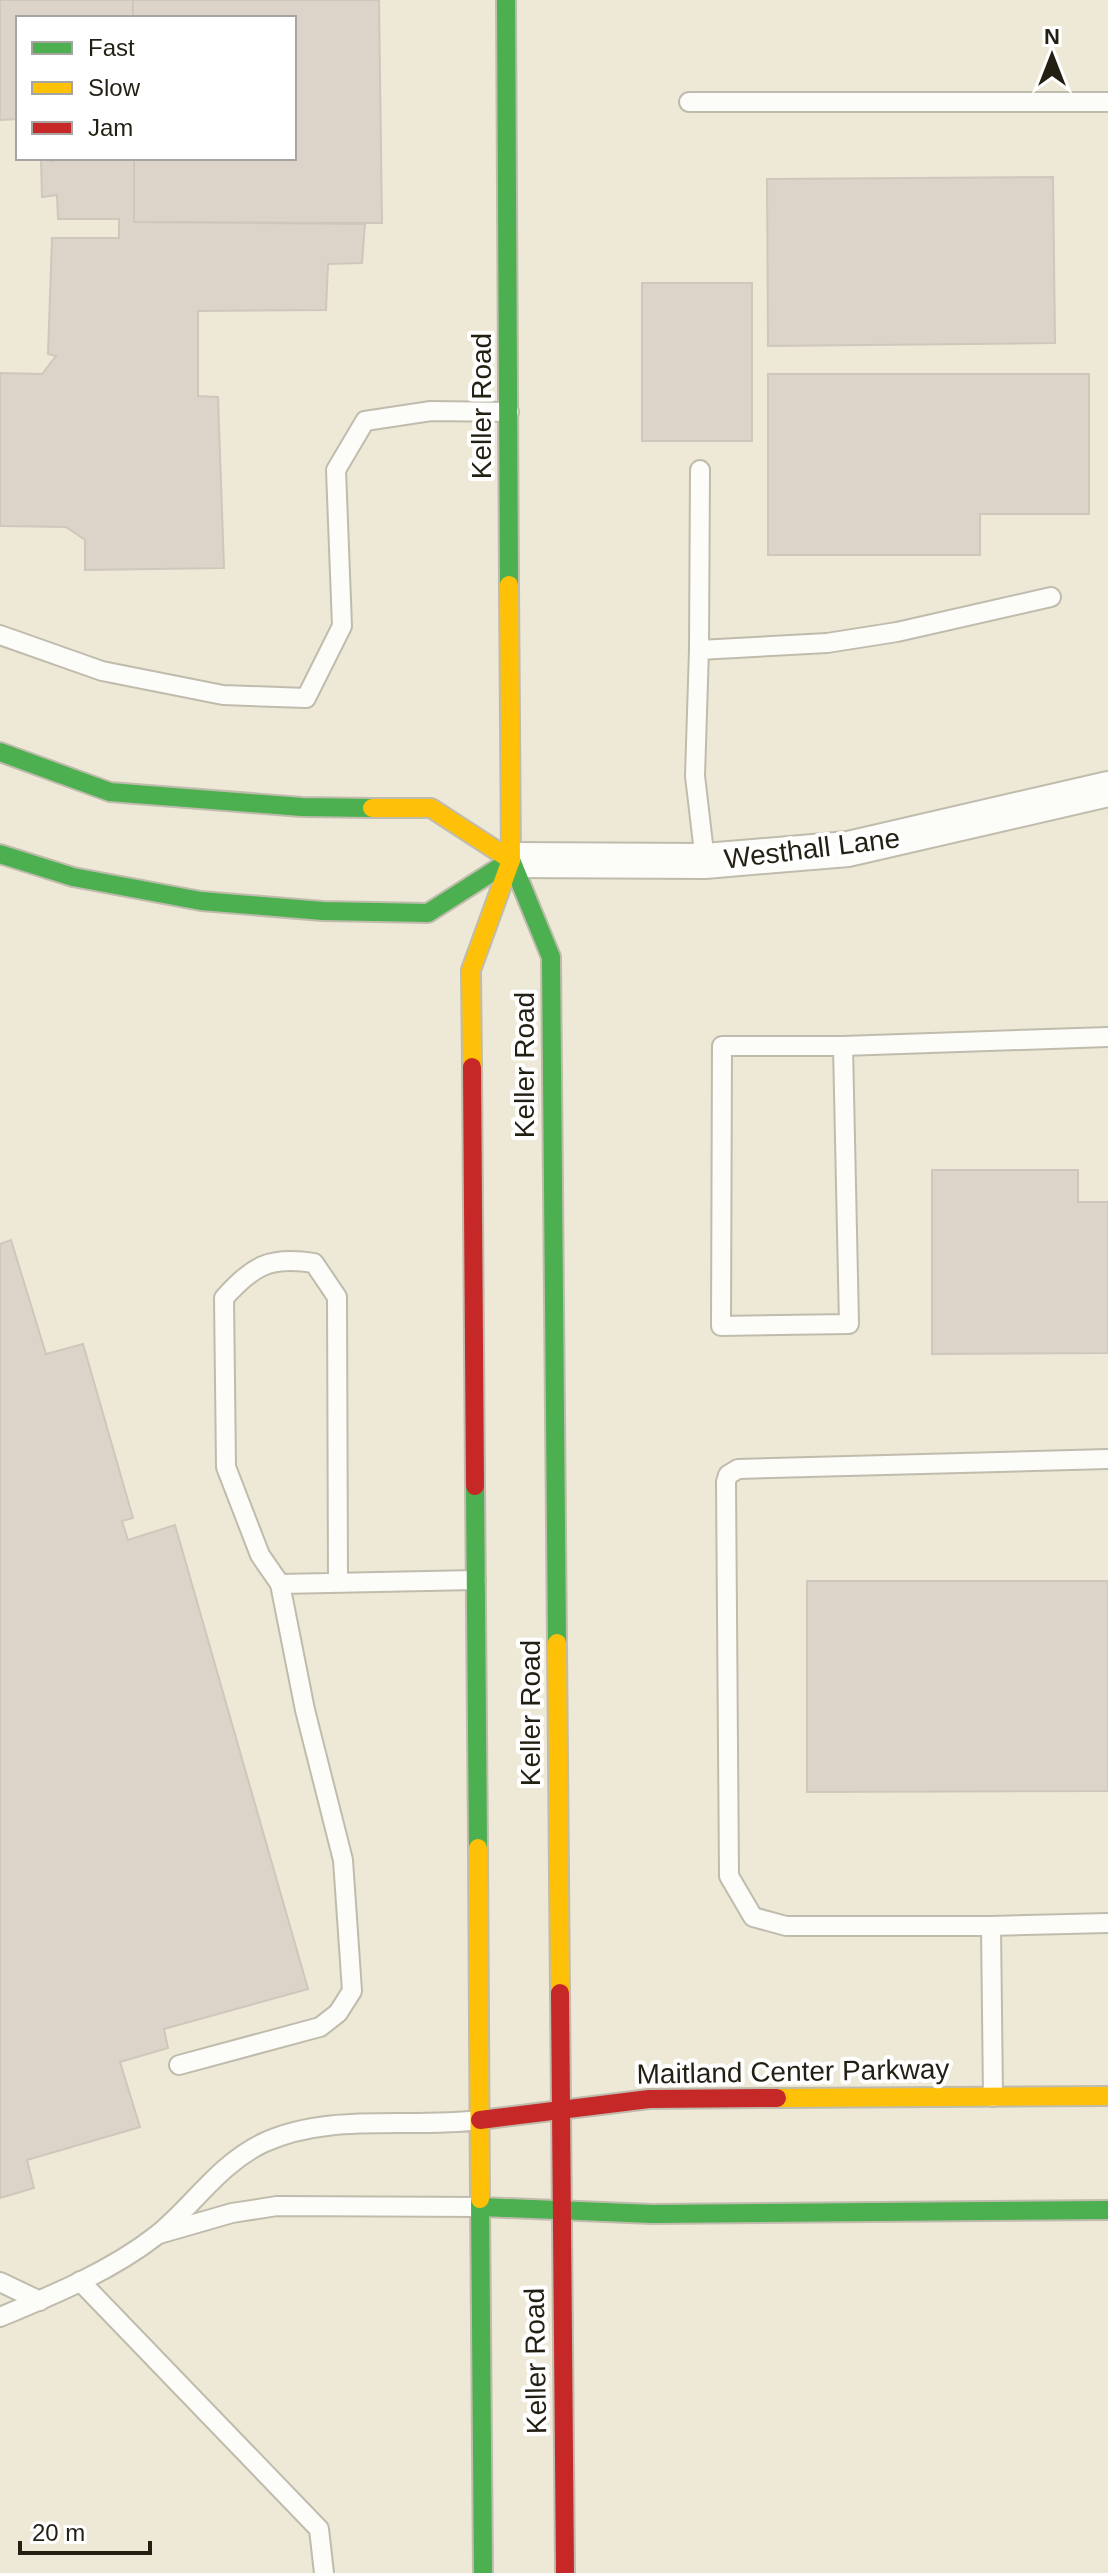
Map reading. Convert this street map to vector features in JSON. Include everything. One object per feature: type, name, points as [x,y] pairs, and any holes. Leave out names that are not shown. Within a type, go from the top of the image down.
[{"type":"street","name":"Keller Road","points":[[483,2573],[471,970],[511,860],[506,0]]},
{"type":"street","points":[[0,752],[110,792],[302,807],[431,808],[511,860],[428,913],[323,911],[201,901],[73,877],[0,854]]},
{"type":"street","name":"Westhall Lane","points":[[511,860],[705,861],[848,849],[1108,789]]},
{"type":"street","name":"Keller Road","points":[[511,860],[551,957],[565,2573]]},
{"type":"street","name":"Maitland Center Parkway","points":[[480,2120],[649,2099],[1108,2096]]},
{"type":"street","points":[[481,2207],[652,2214],[1108,2210]]},
{"type":"lane","points":[[689,102],[1108,102]]},
{"type":"lane","points":[[0,635],[102,671],[223,695],[306,698],[342,626],[336,470],[365,421],[431,411],[509,412]]},
{"type":"lane","points":[[700,470],[695,776],[705,861]]},
{"type":"lane","points":[[699,650],[827,643],[897,632],[1051,597]]},
{"type":"lane","points":[[843,1046],[849,1324],[721,1326],[722,1046],[843,1046],[1108,1037]]},
{"type":"lane","points":[[179,2065],[320,2027],[338,2013],[352,1991],[343,1860],[305,1710],[280,1584],[260,1555],[226,1467],[224,1298],[248,1271],[285,1258],[314,1263],[337,1297],[338,1583]]},
{"type":"lane","points":[[1108,1459],[738,1469],[728,1475],[726,1482],[729,1876],[753,1917],[786,1926],[1108,1923]]},
{"type":"lane","points":[[280,1584],[476,1580]]},
{"type":"lane","points":[[991,1926],[993,2097]]},
{"type":"lane","points":[[157,2235],[216,2175],[263,2143],[325,2125],[442,2125],[480,2120]]},
{"type":"lane","points":[[0,2317],[80,2281],[157,2235],[232,2213],[277,2206],[481,2207]]},
{"type":"lane","points":[[80,2281],[319,2529],[324,2573]]},
{"type":"lane","points":[[0,2282],[40,2301]]},
{"type":"building","points":[[0,0],[133,0],[133,16],[16,16],[16,119],[0,120]]},
{"type":"building","points":[[133,0],[379,0],[382,223],[134,222],[134,160],[296,160],[296,16],[133,16]]},
{"type":"building","points":[[41,160],[134,160],[134,222],[365,224],[362,263],[328,264],[326,310],[198,311],[198,396],[218,397],[224,568],[85,570],[85,540],[66,527],[0,526],[0,373],[42,374],[56,356],[48,354],[52,238],[119,238],[119,219],[58,219],[57,195],[42,197]]},
{"type":"building","points":[[1053,177],[1055,343],[768,346],[767,179]]},
{"type":"building","points":[[642,283],[752,283],[752,441],[642,441]]},
{"type":"building","points":[[768,374],[1089,374],[1089,514],[980,514],[980,555],[768,555]]},
{"type":"building","points":[[932,1170],[1078,1170],[1078,1202],[1108,1202],[1108,1353],[932,1354]]},
{"type":"building","points":[[11,1240],[46,1354],[83,1344],[133,1518],[122,1521],[128,1540],[175,1525],[308,1989],[164,2029],[168,2048],[120,2062],[140,2127],[27,2160],[34,2188],[0,2198],[0,1244]]},
{"type":"building","points":[[807,1581],[1108,1581],[1108,1791],[807,1792]]},
{"type":"traffic: fast","points":[[506,0],[509,585]]},
{"type":"traffic: fast","points":[[0,752],[110,792],[302,807],[372,808]]},
{"type":"traffic: fast","points":[[0,854],[73,877],[201,901],[323,911],[428,913],[511,860]]},
{"type":"traffic: fast","points":[[511,860],[551,957],[557,1643]]},
{"type":"traffic: fast","points":[[475,1486],[478,1848]]},
{"type":"traffic: fast","points":[[480,2199],[483,2573]]},
{"type":"traffic: fast","points":[[481,2207],[652,2214],[1108,2210]]},
{"type":"traffic: slow","points":[[472,1067],[471,970],[511,860],[509,585]]},
{"type":"traffic: slow","points":[[372,808],[431,808],[511,860]]},
{"type":"traffic: slow","points":[[557,1643],[560,1993]]},
{"type":"traffic: slow","points":[[478,1848],[480,2199]]},
{"type":"traffic: slow","points":[[777,2098],[1108,2096]]},
{"type":"traffic: jam","points":[[472,1067],[475,1486]]},
{"type":"traffic: jam","points":[[560,1993],[565,2573]]},
{"type":"traffic: jam","points":[[480,2120],[649,2099],[777,2098]]}]
